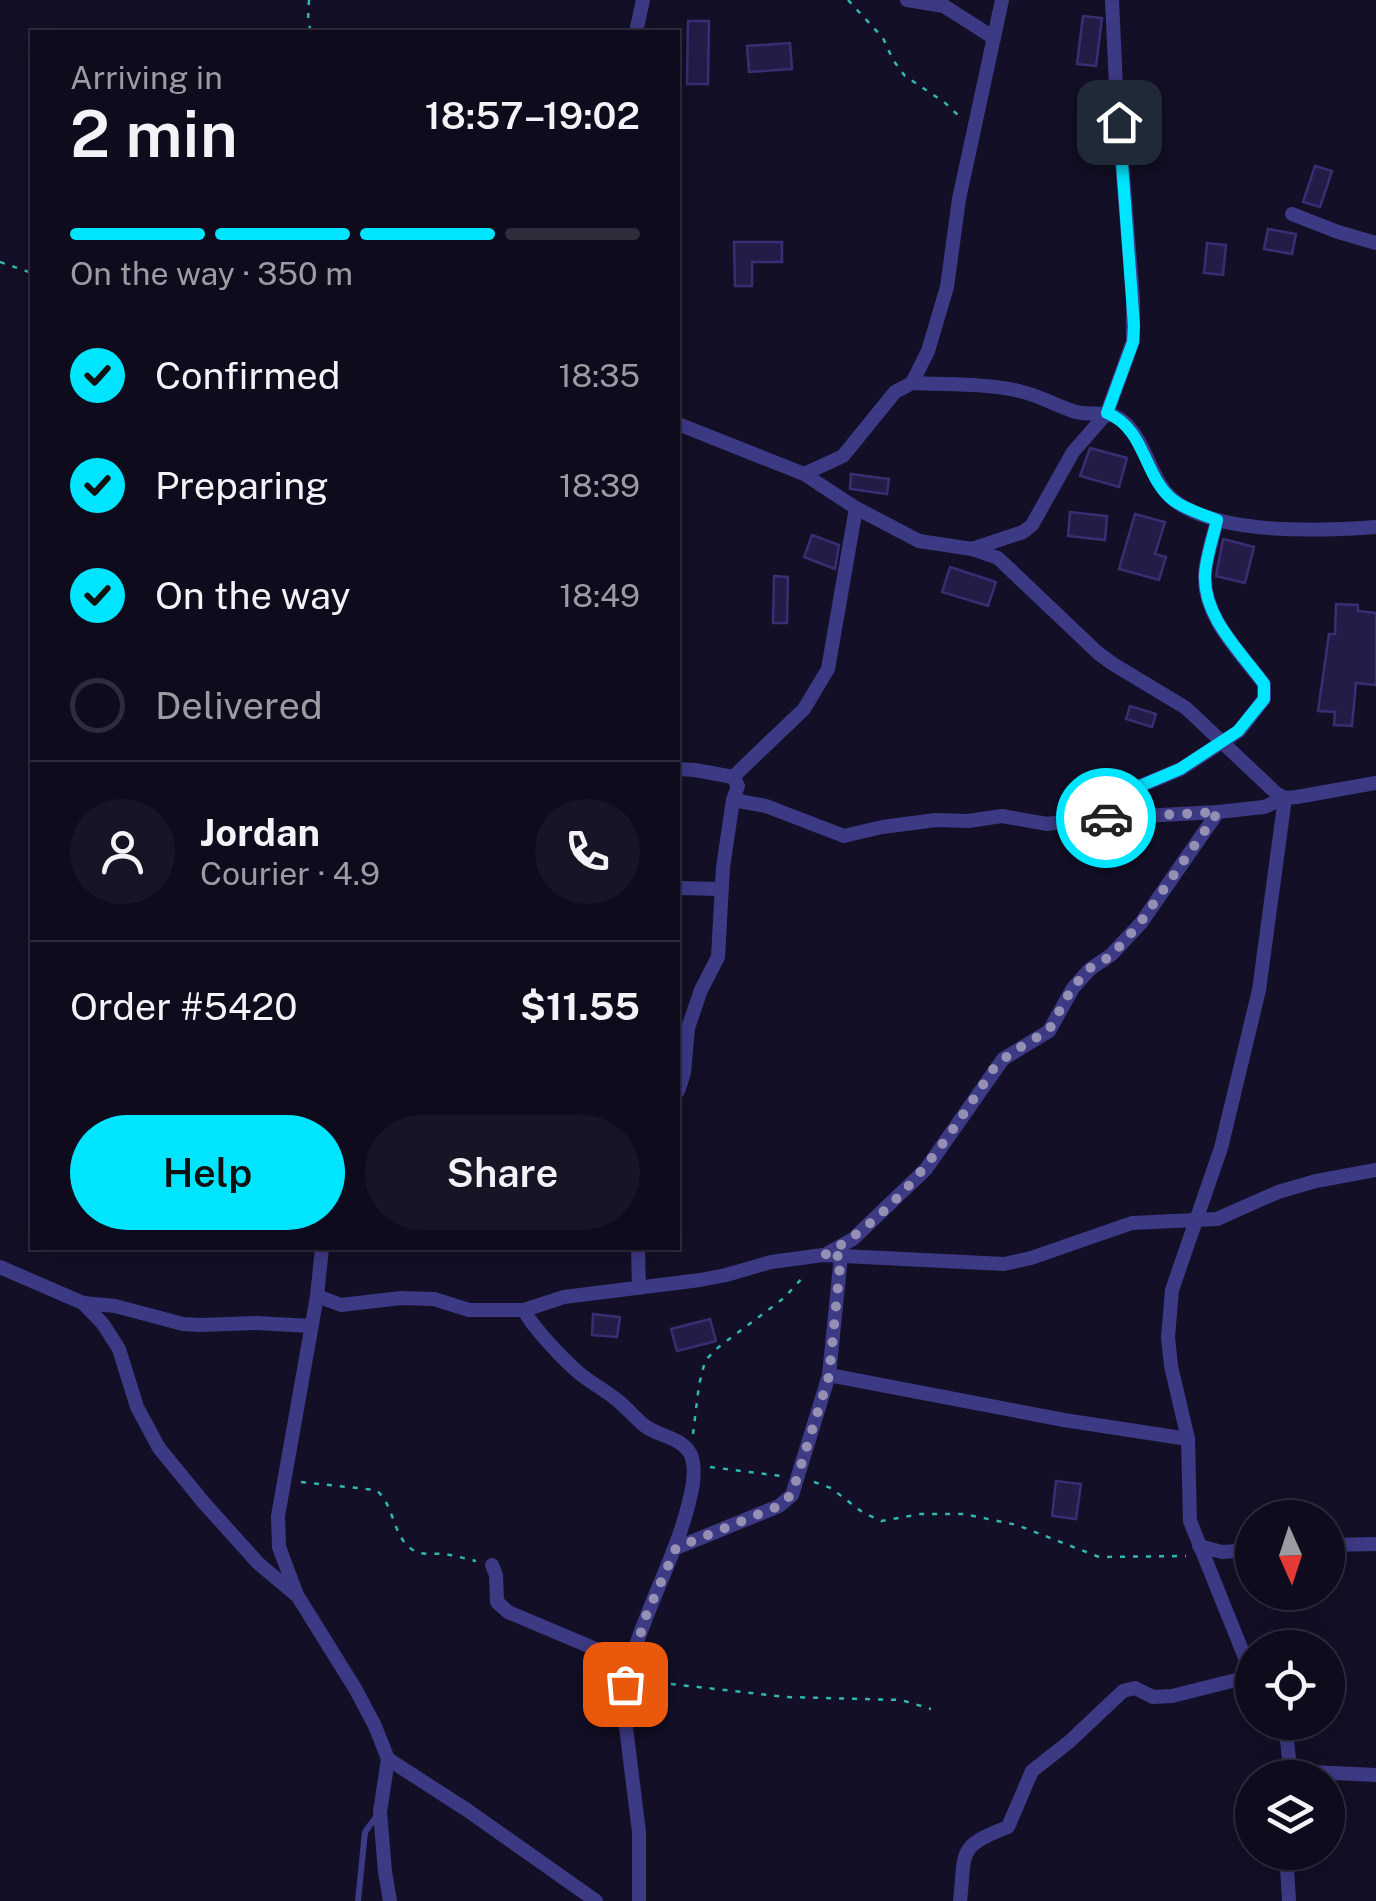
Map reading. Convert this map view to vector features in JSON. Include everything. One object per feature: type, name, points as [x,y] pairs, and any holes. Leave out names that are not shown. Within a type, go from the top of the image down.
[{"type":"street","points":[[636,30],[643,0]]},
{"type":"street","points":[[908,0],[944,6],[994,38]]},
{"type":"street","points":[[912,383],[928,351],[947,287],[958,199],[1002,0]]},
{"type":"street","points":[[972,549],[1023,532],[1032,525],[1074,452],[1107,413],[1133,342],[1112,0]]},
{"type":"street","points":[[1292,214],[1376,242]]},
{"type":"street","points":[[804,474],[843,456],[895,392],[912,383],[1009,389],[1075,412],[1107,413],[1118,418],[1134,433],[1157,479],[1173,500],[1217,520],[1253,527],[1376,528]]},
{"type":"street","points":[[680,425],[804,474],[856,508],[920,541],[972,549],[998,558],[1098,653],[1175,700],[1285,798]]},
{"type":"street","points":[[733,778],[804,709],[828,669],[856,508]]},
{"type":"street","points":[[1085,819],[1114,797],[1180,769],[1243,727],[1259,708],[1264,684],[1216,620],[1206,593],[1205,570],[1217,520]]},
{"type":"street","points":[[680,769],[733,778],[738,786],[720,889],[718,957],[688,1028],[680,1085]]},
{"type":"street","points":[[733,800],[766,806],[844,836],[936,820],[1002,816],[1047,824],[1218,812],[1264,807],[1285,798],[1376,783]]},
{"type":"street","points":[[1235,1633],[1190,1521],[1188,1439],[1168,1337],[1172,1290],[1221,1148],[1259,990],[1285,798]]},
{"type":"street","points":[[823,1256],[853,1239],[912,1184],[994,1068],[1049,1030],[1072,988],[1090,968],[1111,956],[1140,923],[1218,812]]},
{"type":"street","points":[[680,888],[720,889]]},
{"type":"street","points":[[316,1296],[341,1306],[402,1298],[434,1300],[469,1310],[524,1310],[564,1298],[726,1276],[771,1262],[823,1256],[1004,1264],[1132,1223],[1217,1219],[1289,1188],[1376,1170]]},
{"type":"street","points":[[322,1250],[278,1535],[297,1595],[356,1690],[388,1759],[380,1812],[390,1901]]},
{"type":"street","points":[[638,1250],[638,1288]]},
{"type":"street","points":[[676,1548],[779,1506],[792,1494],[829,1376],[841,1256]]},
{"type":"street","points":[[0,1267],[83,1303],[115,1306],[182,1324],[311,1326]]},
{"type":"street","points":[[83,1303],[119,1349],[136,1407],[159,1448],[258,1563],[297,1595]]},
{"type":"street","points":[[524,1310],[531,1324],[577,1372],[618,1401],[649,1430],[677,1440],[692,1460],[692,1484],[676,1548],[646,1616],[625,1684],[623,1703],[638,1817],[639,1901]]},
{"type":"street","points":[[829,1376],[1188,1439]]},
{"type":"street","points":[[1345,1545],[1376,1544]]},
{"type":"street","points":[[1201,1550],[1235,1551]]},
{"type":"street","points":[[492,1565],[498,1602],[508,1612],[598,1650],[629,1675]]},
{"type":"street","points":[[960,1901],[963,1856],[971,1846],[1008,1828],[1032,1771],[1122,1691],[1135,1688],[1153,1697],[1172,1696],[1235,1679]]},
{"type":"street","points":[[388,1759],[596,1901]]},
{"type":"street","points":[[1345,1775],[1376,1775]]},
{"type":"street","points":[[1287,1870],[1289,1901]]},
{"type":"lane","points":[[358,1901],[365,1832],[380,1812]]},
{"type":"path","points":[[309,0],[310,30]]},
{"type":"path","points":[[848,0],[883,38],[898,68],[974,130]]},
{"type":"path","points":[[0,262],[30,273]]},
{"type":"path","points":[[823,1256],[784,1298],[705,1360],[692,1460],[798,1478],[831,1488],[881,1521],[921,1514],[964,1514],[1018,1524],[1099,1557],[1201,1550]]},
{"type":"path","points":[[284,1480],[376,1490],[383,1496],[402,1540],[411,1549],[419,1554],[450,1555],[492,1565]]},
{"type":"path","points":[[629,1675],[639,1681],[786,1697],[901,1700],[931,1709]]},
{"type":"building","points":[[1083,16],[1102,18],[1096,66],[1077,64]]},
{"type":"building","points":[[688,21],[709,21],[708,84],[687,84]]},
{"type":"building","points":[[790,43],[792,69],[749,72],[747,46]]},
{"type":"building","points":[[1315,166],[1332,171],[1320,207],[1303,202]]},
{"type":"building","points":[[1268,229],[1296,234],[1292,254],[1264,249]]},
{"type":"building","points":[[734,242],[782,242],[782,262],[752,262],[752,286],[735,286]]},
{"type":"building","points":[[1207,243],[1226,245],[1223,275],[1204,273]]},
{"type":"building","points":[[1090,448],[1127,458],[1119,487],[1080,476]]},
{"type":"building","points":[[851,474],[889,479],[887,494],[850,489]]},
{"type":"building","points":[[1070,512],[1107,516],[1105,540],[1068,536]]},
{"type":"building","points":[[1135,514],[1165,522],[1155,554],[1166,557],[1159,580],[1119,569]]},
{"type":"building","points":[[812,535],[839,545],[835,569],[804,557]]},
{"type":"building","points":[[1223,539],[1254,547],[1245,583],[1216,576]]},
{"type":"building","points":[[950,567],[996,582],[988,606],[942,592]]},
{"type":"building","points":[[774,576],[788,577],[787,623],[773,623]]},
{"type":"building","points":[[1336,604],[1358,605],[1358,611],[1376,613],[1376,685],[1356,683],[1352,726],[1334,725],[1335,712],[1318,711],[1329,634],[1335,634]]},
{"type":"building","points":[[1130,706],[1156,714],[1152,727],[1126,719]]},
{"type":"building","points":[[593,1314],[620,1317],[617,1337],[592,1335]]},
{"type":"building","points":[[710,1319],[716,1341],[677,1351],[671,1329]]},
{"type":"building","points":[[1056,1481],[1081,1484],[1076,1519],[1052,1516]]},
{"type":"way so far","points":[[625,1684],[646,1616],[676,1548],[779,1506],[792,1494],[829,1376],[841,1256],[823,1256],[853,1239],[912,1184],[994,1068],[1054,1025],[1072,988],[1090,968],[1111,956],[1140,923],[1218,812],[1106,818]]},
{"type":"route","points":[[1106,818],[1085,819],[1114,797],[1180,769],[1238,731],[1259,708],[1265,691],[1264,684],[1216,620],[1206,593],[1205,570],[1217,520],[1173,500],[1157,479],[1134,433],[1107,413],[1133,342],[1134,326],[1119,122]]}]
